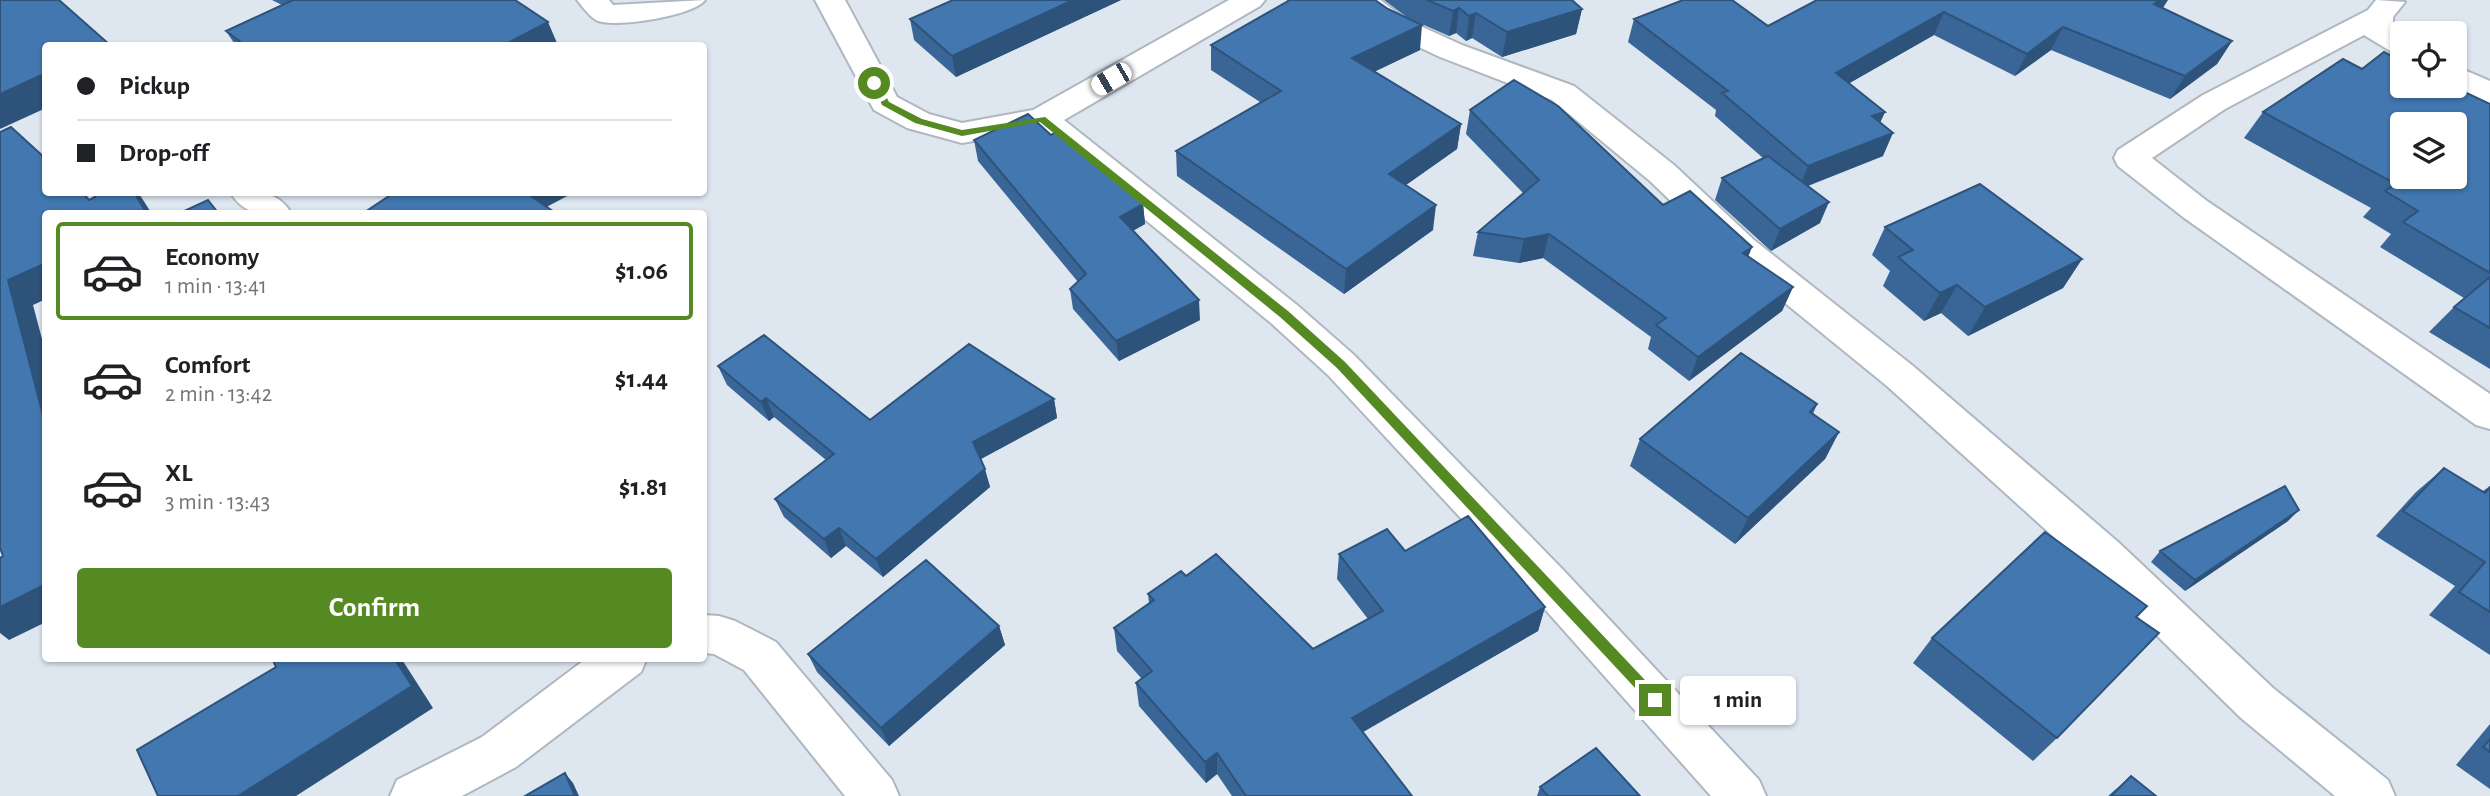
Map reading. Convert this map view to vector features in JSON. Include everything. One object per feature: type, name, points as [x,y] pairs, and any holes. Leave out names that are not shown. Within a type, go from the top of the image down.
[{"type":"street","points":[[592,0],[606,14],[667,9],[690,0]]},
{"type":"street","points":[[830,0],[885,103],[918,121],[962,133],[1042,119],[1250,0]]},
{"type":"street","points":[[1361,0],[1397,26],[1451,51],[1563,93],[1662,173],[1742,250],[1900,376],[2103,555],[2257,703],[2371,796]]},
{"type":"street","points":[[2385,8],[2378,33],[2390,39]]},
{"type":"street","points":[[2385,8],[2214,102],[2130,158],[2195,209],[2490,414]]},
{"type":"street","points":[[2467,81],[2490,93]]},
{"type":"street","points":[[1042,119],[1284,314],[1341,365],[1559,595],[1742,796]]},
{"type":"street","points":[[252,196],[270,210]]},
{"type":"street","points":[[707,634],[719,635],[760,656],[876,796]]},
{"type":"street","points":[[414,796],[499,752],[619,662]]},
{"type":"building","points":[[0,0],[59,0],[107,42],[42,42],[42,75],[0,94]]},
{"type":"building","points":[[293,0],[515,0],[548,22],[510,42],[241,42],[226,31]]},
{"type":"building","points":[[953,0],[1073,0],[952,56],[910,19]]},
{"type":"building","points":[[1290,0],[1375,0],[1422,25],[1352,58],[1461,124],[1389,174],[1436,205],[1346,269],[1176,151],[1281,91],[1211,45]]},
{"type":"building","points":[[1427,0],[1572,0],[1582,9],[1507,32],[1476,13],[1469,16],[1459,8],[1453,11]]},
{"type":"building","points":[[1683,0],[1732,0],[1768,26],[1817,0],[2159,0],[2154,4],[2232,41],[2185,76],[2063,27],[2027,54],[1944,12],[1836,73],[1885,112],[1872,116],[1893,133],[1808,166],[1722,93],[1728,91],[1634,19]]},
{"type":"building","points":[[2384,52],[2390,55],[2390,98],[2467,98],[2467,93],[2490,104],[2490,273],[2403,222],[2418,211],[2385,191],[2390,188],[2467,189],[2467,112],[2390,112],[2390,181],[2263,112],[2343,59],[2362,69]]},
{"type":"building","points":[[1514,80],[1558,106],[1663,205],[1690,191],[1752,247],[1743,253],[1793,287],[1698,357],[1656,325],[1666,318],[1549,234],[1524,239],[1478,232],[1539,180],[1470,110]]},
{"type":"building","points":[[1028,114],[1051,135],[1056,132],[1143,204],[1120,217],[1199,300],[1116,341],[1070,289],[1086,274],[974,140]]},
{"type":"building","points":[[11,127],[42,155],[42,196],[86,196],[89,200],[95,196],[136,196],[145,210],[42,210],[42,265],[8,280],[42,412],[42,586],[0,607],[0,558],[3,556],[0,548],[0,132]]},
{"type":"building","points":[[1768,156],[1829,202],[1780,229],[1722,178]]},
{"type":"building","points":[[1980,184],[2082,259],[1985,307],[1957,285],[1940,293],[1898,257],[1913,250],[1885,227]]},
{"type":"building","points":[[389,196],[531,196],[551,210],[368,210]]},
{"type":"building","points":[[208,200],[216,210],[187,210]]},
{"type":"building","points":[[2490,277],[2490,328],[2454,307]]},
{"type":"building","points":[[764,335],[870,420],[969,344],[1054,399],[973,442],[985,469],[876,559],[839,528],[824,539],[775,499],[834,454],[766,398],[761,402],[718,366]]},
{"type":"building","points":[[1741,353],[1817,404],[1810,412],[1839,432],[1748,518],[1640,439]]},
{"type":"building","points":[[2444,468],[2485,493],[2490,487],[2490,612],[2459,592],[2485,562],[2403,511]]},
{"type":"building","points":[[2285,486],[2299,510],[2195,580],[2160,551]]},
{"type":"building","points":[[1468,516],[1545,607],[1352,718],[1412,796],[1246,796],[1217,753],[1205,762],[1136,683],[1152,671],[1114,628],[1154,600],[1148,594],[1181,571],[1186,576],[1216,554],[1313,649],[1383,611],[1339,554],[1387,529],[1405,551]]},
{"type":"building","points":[[2045,532],[2147,606],[2136,617],[2159,633],[2057,738],[1932,638]]},
{"type":"building","points":[[926,560],[999,626],[881,728],[808,654]]},
{"type":"building","points":[[274,662],[397,662],[412,686],[238,796],[158,796],[137,750],[276,667]]},
{"type":"building","points":[[2490,739],[2490,752],[2483,747]]},
{"type":"building","points":[[1596,748],[1640,796],[1548,796],[1540,787]]},
{"type":"building","points":[[565,773],[575,796],[525,796]]},
{"type":"building","points":[[2131,776],[2156,796],[2111,796]]},
{"type":"route","points":[[874,83],[885,103],[918,121],[962,133],[1042,119],[1284,314],[1341,365],[1655,700]]}]
